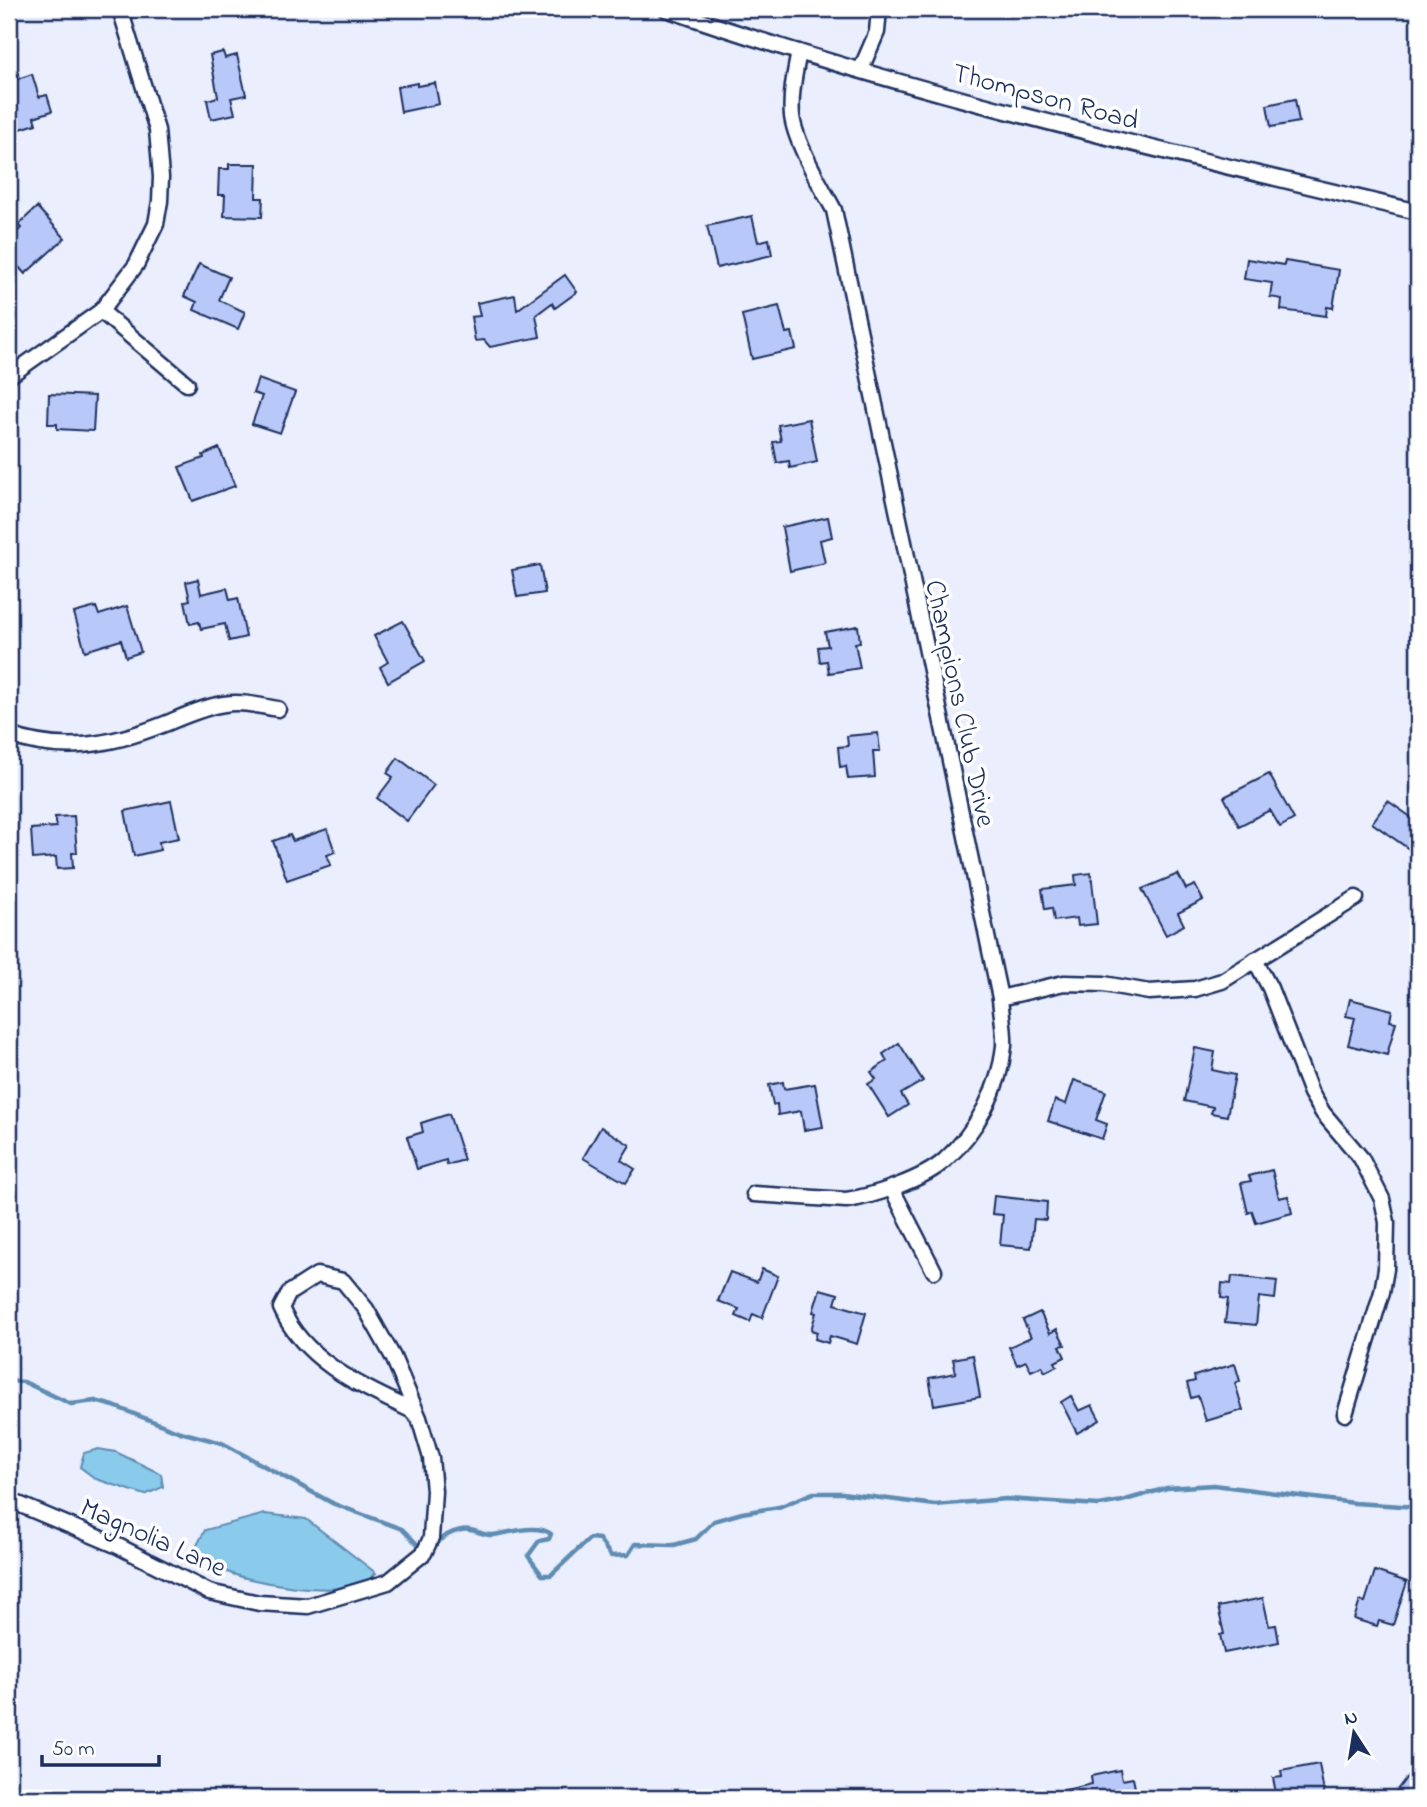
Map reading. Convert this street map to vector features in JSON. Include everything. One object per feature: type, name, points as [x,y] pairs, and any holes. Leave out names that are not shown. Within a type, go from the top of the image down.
[{"type":"street","points":[[9,376],[101,311],[136,265],[156,224],[160,201],[157,130],[152,108],[132,56],[120,9]]},
{"type":"street","name":"Thompson Road","points":[[666,9],[799,52],[1031,119],[1418,212]]},
{"type":"street","points":[[861,69],[877,32],[879,9]]},
{"type":"street","name":"Champions Club Drive","points":[[754,1194],[860,1199],[892,1189],[943,1162],[959,1146],[986,1107],[1000,1070],[1004,1045],[1000,998],[834,210],[809,163],[792,118],[794,77],[799,52]]},
{"type":"street","points":[[101,311],[187,384]]},
{"type":"street","points":[[9,735],[37,743],[83,747],[119,740],[224,704],[248,703],[278,709]]},
{"type":"street","points":[[1000,998],[1064,983],[1104,984],[1149,992],[1195,989],[1222,981],[1356,898]]},
{"type":"street","points":[[1255,960],[1270,988],[1311,1093],[1323,1113],[1361,1158],[1373,1178],[1385,1211],[1388,1246],[1382,1292],[1345,1414]]},
{"type":"street","points":[[892,1189],[934,1270]]},
{"type":"street","name":"Magnolia Lane","points":[[9,1500],[118,1546],[209,1592],[259,1603],[309,1606],[388,1582],[424,1553],[431,1538],[434,1491],[432,1458],[419,1418],[393,1357],[366,1309],[343,1281],[317,1275],[289,1293],[281,1308],[289,1326],[310,1350],[346,1377],[411,1410],[419,1418]]},
{"type":"water","points":[[98,1449],[116,1452],[161,1474],[163,1487],[145,1495],[96,1479],[80,1467],[84,1453]]},
{"type":"water","points":[[265,1514],[306,1519],[376,1573],[364,1583],[350,1587],[292,1586],[234,1574],[218,1567],[195,1549],[205,1530]]},
{"type":"building","points":[[223,52],[225,58],[237,55],[246,95],[231,98],[235,114],[211,119],[207,100],[218,97],[210,55]]},
{"type":"building","points":[[32,74],[39,97],[47,95],[52,111],[34,117],[36,124],[14,131],[9,114],[9,82]]},
{"type":"building","points":[[417,83],[417,86],[435,83],[439,104],[401,112],[397,87]]},
{"type":"building","points":[[1295,99],[1299,122],[1271,127],[1267,105]]},
{"type":"building","points":[[229,164],[257,164],[256,198],[263,198],[262,217],[224,216],[225,195],[218,195],[219,169],[229,169]]},
{"type":"building","points":[[37,207],[65,238],[25,274],[9,256],[9,240],[21,228],[18,225]]},
{"type":"building","points":[[752,216],[758,242],[769,239],[772,255],[717,268],[707,226]]},
{"type":"building","points":[[1247,259],[1284,265],[1285,261],[1339,270],[1333,308],[1327,307],[1326,316],[1281,310],[1282,299],[1270,297],[1272,283],[1244,279]]},
{"type":"building","points":[[199,264],[229,277],[219,300],[245,312],[238,329],[194,310],[197,302],[184,296]]},
{"type":"building","points":[[565,275],[577,292],[555,308],[552,303],[536,315],[540,337],[490,347],[484,340],[475,341],[471,317],[480,316],[477,303],[515,295],[517,310]]},
{"type":"building","points":[[779,306],[786,333],[792,332],[796,349],[752,359],[742,315]]},
{"type":"building","points":[[258,379],[295,392],[280,433],[252,424],[262,396],[253,393]]},
{"type":"building","points":[[49,394],[95,396],[93,431],[57,429],[57,424],[48,424]]},
{"type":"building","points":[[809,419],[817,462],[790,468],[789,461],[777,463],[773,442],[781,441],[778,425]]},
{"type":"building","points":[[219,448],[235,486],[193,501],[179,467],[204,458],[203,455]]},
{"type":"building","points":[[828,517],[832,537],[820,540],[825,563],[790,571],[782,527]]},
{"type":"building","points":[[540,565],[545,593],[517,597],[512,570]]},
{"type":"building","points":[[198,579],[201,594],[227,588],[230,600],[238,598],[246,637],[229,641],[225,624],[201,629],[199,622],[190,624],[185,601],[190,600],[186,582]]},
{"type":"building","points":[[127,606],[141,652],[126,657],[121,640],[85,651],[74,613],[96,607],[99,615]]},
{"type":"building","points":[[403,621],[425,661],[388,682],[380,667],[388,662],[374,636]]},
{"type":"building","points":[[858,626],[860,642],[855,643],[860,668],[829,673],[827,661],[820,662],[818,647],[828,646],[825,632]]},
{"type":"building","points":[[878,733],[880,751],[873,751],[875,777],[848,779],[846,766],[840,767],[838,747],[848,746],[847,736]]},
{"type":"building","points":[[398,758],[434,785],[407,821],[377,798],[393,777],[387,773]]},
{"type":"building","points":[[1269,774],[1294,819],[1280,827],[1270,810],[1239,826],[1224,797]]},
{"type":"building","points":[[171,801],[179,838],[159,842],[160,850],[134,856],[125,811]]},
{"type":"building","points":[[1388,801],[1418,822],[1418,836],[1409,849],[1372,823]]},
{"type":"building","points":[[74,816],[77,853],[72,853],[73,868],[57,869],[56,857],[33,859],[31,829],[56,827],[55,817]]},
{"type":"building","points":[[327,829],[335,852],[327,855],[331,865],[287,880],[273,841],[290,835],[293,841]]},
{"type":"building","points":[[1091,873],[1097,924],[1078,926],[1077,918],[1054,921],[1052,908],[1045,909],[1042,889],[1076,885],[1075,875]]},
{"type":"building","points":[[1178,874],[1186,889],[1195,885],[1203,900],[1178,913],[1184,925],[1166,935],[1142,889]]},
{"type":"building","points":[[1350,999],[1392,1010],[1390,1021],[1396,1022],[1387,1055],[1348,1045],[1355,1018],[1346,1016]]},
{"type":"building","points":[[899,1043],[923,1081],[901,1094],[908,1105],[889,1117],[868,1084],[876,1079],[871,1072],[887,1061],[883,1054]]},
{"type":"building","points":[[1195,1048],[1215,1052],[1212,1070],[1235,1075],[1227,1116],[1211,1113],[1213,1107],[1184,1101]]},
{"type":"building","points":[[1074,1080],[1106,1091],[1096,1120],[1107,1124],[1102,1139],[1048,1121],[1055,1100],[1066,1104]]},
{"type":"building","points":[[783,1082],[784,1089],[815,1084],[823,1127],[804,1130],[801,1111],[778,1115],[777,1104],[773,1105],[769,1085]]},
{"type":"building","points":[[449,1114],[464,1160],[447,1165],[446,1160],[417,1169],[407,1137],[423,1132],[421,1123]]},
{"type":"building","points":[[601,1127],[630,1145],[621,1160],[635,1169],[626,1183],[583,1158]]},
{"type":"building","points":[[1272,1170],[1279,1198],[1288,1196],[1292,1213],[1256,1223],[1252,1211],[1248,1213],[1241,1183],[1251,1181],[1249,1176]]},
{"type":"building","points":[[994,1196],[1047,1202],[1046,1220],[1034,1219],[1031,1248],[1000,1245],[1003,1215],[992,1214]]},
{"type":"building","points":[[762,1269],[778,1276],[762,1318],[753,1314],[750,1322],[736,1316],[739,1309],[718,1301],[730,1272],[757,1282]]},
{"type":"building","points":[[1232,1276],[1277,1281],[1275,1299],[1259,1297],[1256,1325],[1225,1322],[1228,1299],[1221,1298],[1222,1283],[1231,1284]]},
{"type":"building","points":[[820,1289],[838,1294],[835,1304],[866,1313],[857,1344],[830,1336],[828,1343],[815,1339],[817,1332],[811,1330]]},
{"type":"building","points":[[1040,1312],[1050,1333],[1057,1329],[1065,1345],[1060,1346],[1065,1357],[1055,1362],[1057,1366],[1045,1372],[1042,1366],[1031,1371],[1026,1361],[1017,1365],[1009,1347],[1031,1337],[1023,1320]]},
{"type":"building","points":[[973,1355],[980,1397],[934,1405],[929,1378],[956,1373],[953,1359]]},
{"type":"building","points":[[1235,1364],[1240,1381],[1235,1383],[1243,1410],[1206,1421],[1198,1396],[1191,1398],[1187,1383],[1195,1381],[1194,1376]]},
{"type":"building","points":[[1071,1396],[1079,1411],[1092,1405],[1100,1420],[1077,1433],[1061,1402]]},
{"type":"building","points":[[1375,1571],[1407,1582],[1393,1625],[1379,1621],[1377,1626],[1354,1619],[1360,1601],[1365,1602]]},
{"type":"building","points":[[1263,1598],[1269,1626],[1276,1625],[1279,1642],[1224,1653],[1220,1635],[1224,1634],[1218,1607]]},
{"type":"building","points":[[1418,1762],[1418,1798],[1391,1798]]},
{"type":"building","points":[[1319,1764],[1325,1798],[1277,1798],[1273,1778],[1282,1777],[1281,1771]]},
{"type":"building","points":[[1120,1770],[1122,1780],[1133,1778],[1137,1798],[1053,1798],[1052,1793],[1092,1784],[1091,1776]]},
{"type":"waterway","points":[[9,1381],[24,1382],[71,1404],[95,1401],[114,1406],[180,1432],[222,1443],[334,1504],[402,1529],[417,1544],[425,1545]]},
{"type":"waterway","points":[[433,1546],[449,1534],[465,1529],[489,1535],[539,1529],[551,1534],[549,1539],[539,1541],[528,1556],[542,1575],[551,1575],[590,1538],[599,1539],[611,1556],[628,1555],[635,1544],[674,1545],[696,1539],[714,1521],[779,1507],[813,1493],[842,1493],[935,1505],[1006,1499],[1099,1505],[1167,1488],[1214,1485],[1354,1503],[1418,1507]]}]
